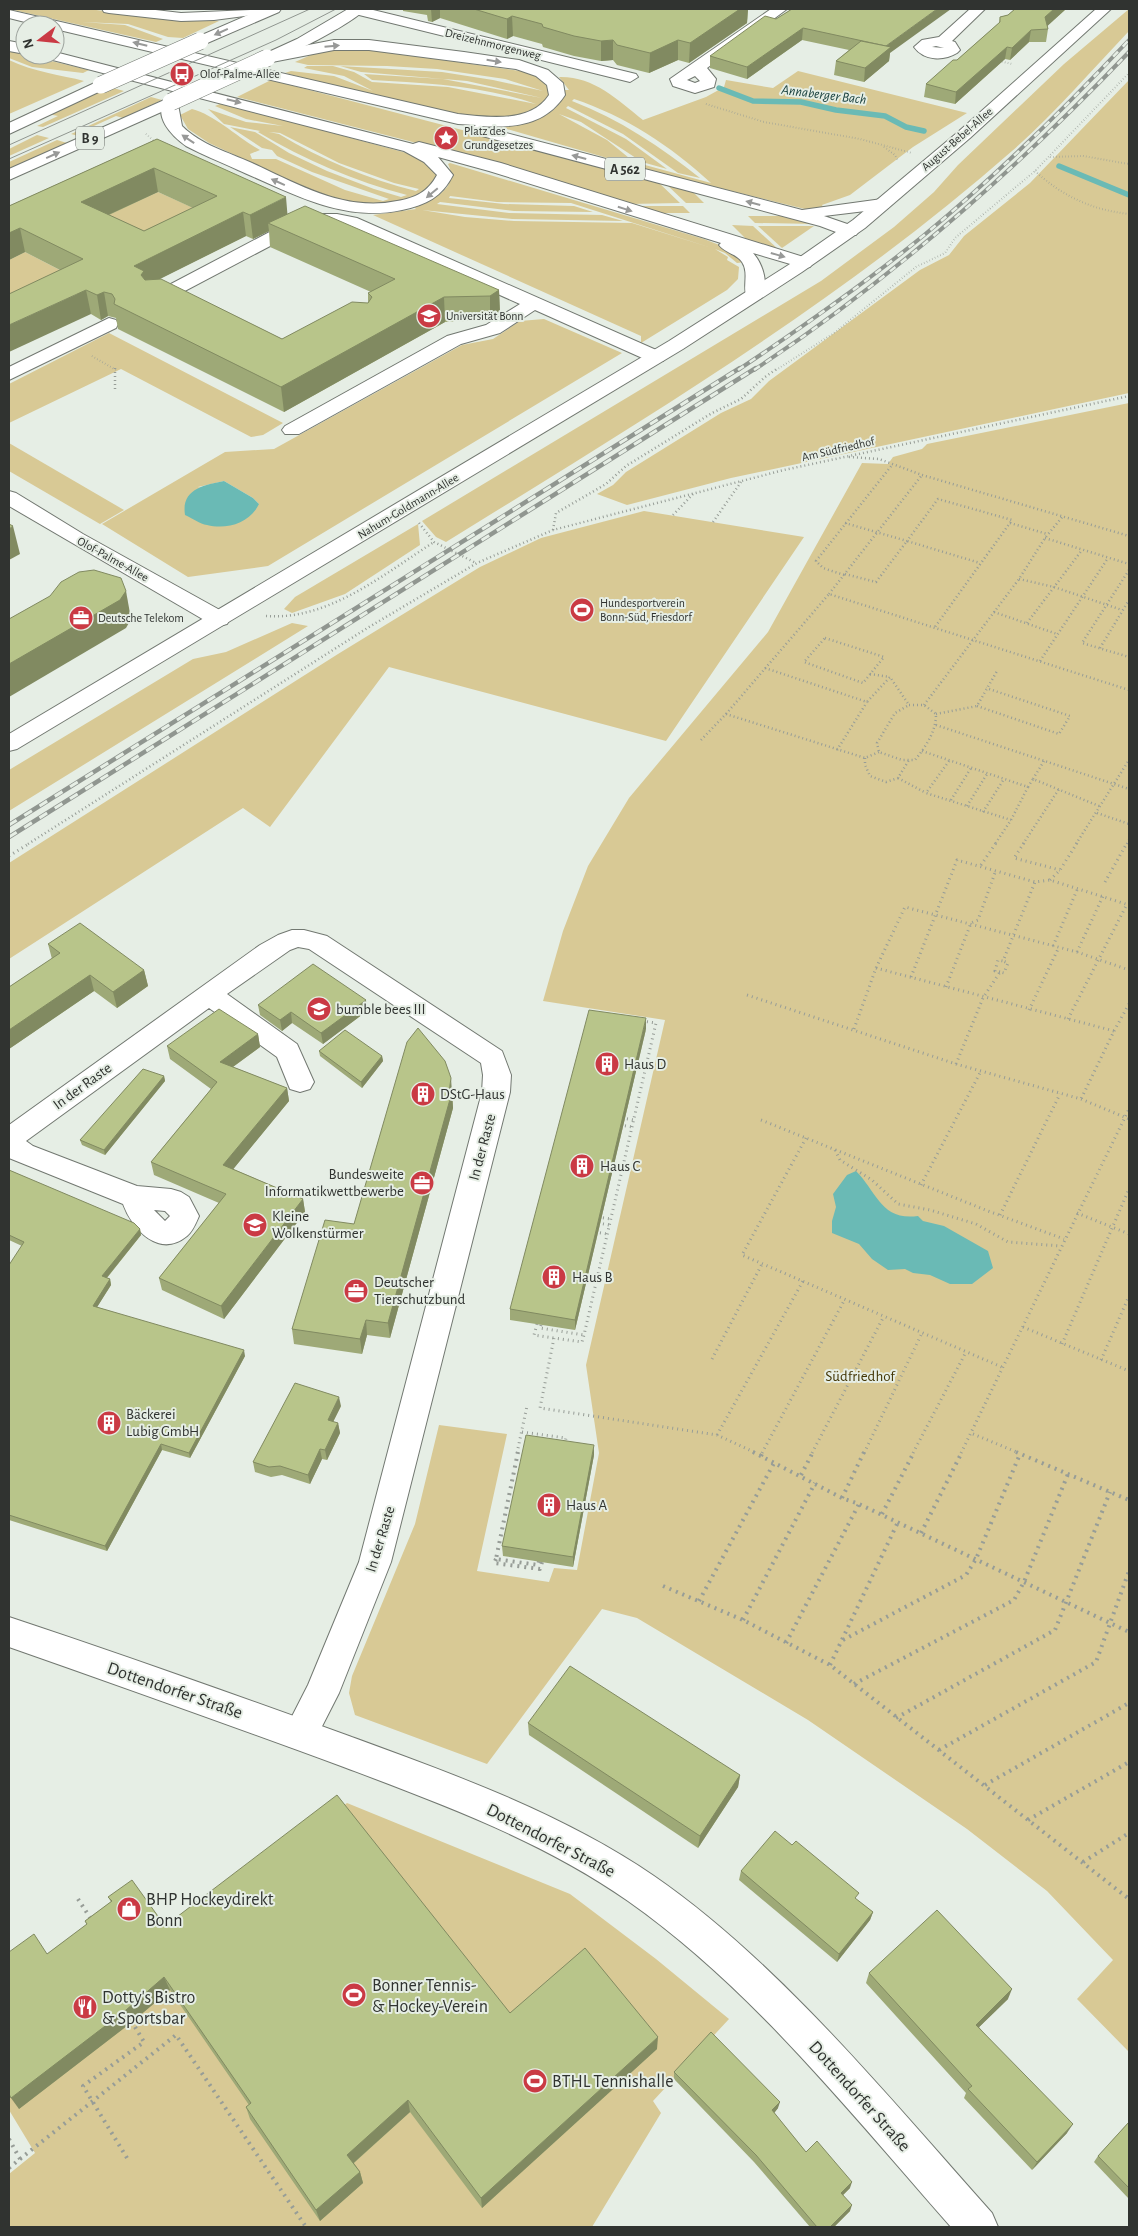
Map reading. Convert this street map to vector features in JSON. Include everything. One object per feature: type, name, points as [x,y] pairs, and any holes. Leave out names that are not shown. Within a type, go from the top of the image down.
[{"type":"main road","points":[[108,9],[181,17],[214,16],[268,9]]},
{"type":"main road","points":[[9,128],[101,85],[274,9]]},
{"type":"main road","points":[[699,68],[780,9]]},
{"type":"main road","points":[[947,46],[978,9]]},
{"type":"main road","name":"August-Bebel-Allee","points":[[804,263],[850,231],[964,135],[1104,9]]},
{"type":"main road","name":"B 9","points":[[9,175],[302,42],[357,10]]},
{"type":"main road","name":"Dreizehnmorgenweg","points":[[357,10],[630,78]]},
{"type":"main road","name":"A 562","points":[[9,14],[399,107],[466,127],[782,210],[850,231]]},
{"type":"main road","points":[[267,58],[313,48],[352,45],[369,45],[464,57],[519,65],[542,73],[554,83],[558,95],[552,106],[544,111],[510,121],[458,120],[399,107]]},
{"type":"main road","name":"A 562","points":[[65,59],[495,167],[804,263]]},
{"type":"main road","points":[[171,102],[171,122],[176,130],[192,142],[301,192],[334,204],[372,209],[400,207],[424,200],[438,189],[445,175],[437,163],[426,155],[327,126]]},
{"type":"main road","points":[[782,210],[819,213],[854,206],[882,204]]},
{"type":"main road","points":[[156,299],[287,230],[311,220],[338,218],[656,357]]},
{"type":"main road","points":[[697,231],[743,252],[754,264],[756,278],[754,295]]},
{"type":"main road","name":"Nahum-Goldmann-Allee","points":[[9,744],[656,357],[804,263]]},
{"type":"main road","points":[[292,430],[454,340],[493,330],[534,303]]},
{"type":"main road","points":[[9,374],[109,324]]},
{"type":"main road","points":[[410,344],[431,354]]},
{"type":"main road","name":"Olof-Palme-Allee","points":[[9,497],[76,538],[219,619]]},
{"type":"main road","name":"In der Raste","points":[[9,1139],[283,941],[295,938],[307,938],[318,942],[493,1058],[497,1075],[496,1092],[375,1562],[322,1693],[300,1734]]},
{"type":"main road","points":[[208,994],[288,1051],[300,1082]]},
{"type":"main road","points":[[9,1144],[23,1154],[135,1197]]},
{"type":"main road","name":"Dottendorfer Straße","points":[[9,1632],[300,1734],[489,1807],[545,1833],[619,1874],[650,1894],[739,1969],[780,2008],[978,2227]]},
{"type":"path","points":[[947,46],[1034,70]]},
{"type":"path","points":[[552,530],[556,513],[606,484],[626,466],[712,413],[741,399],[765,377],[834,333],[916,267],[944,253],[955,238],[1035,171],[1129,73]]},
{"type":"path","points":[[698,101],[757,121],[879,144],[910,152]]},
{"type":"path","points":[[879,144],[891,152],[898,161]]},
{"type":"path","points":[[1049,157],[1070,155],[1129,164]]},
{"type":"path","points":[[1035,171],[1049,185],[1076,200],[1108,211],[1129,214]]},
{"type":"path","points":[[70,344],[116,369],[115,390]]},
{"type":"path","name":"Am Südfriedhof","points":[[9,856],[369,628],[477,563],[552,530],[846,456],[1129,396]]},
{"type":"path","points":[[846,456],[880,459],[922,475],[1129,536]]},
{"type":"path","points":[[892,465],[820,551],[816,561],[822,568],[876,582],[938,499],[1012,520],[935,627]]},
{"type":"path","points":[[701,740],[726,714],[829,594],[922,475]]},
{"type":"path","points":[[713,522],[742,482]]},
{"type":"path","points":[[673,515],[694,493]]},
{"type":"path","points":[[924,705],[1019,579],[1046,536],[1063,516]]},
{"type":"path","points":[[418,521],[434,542],[477,563]]},
{"type":"path","points":[[845,523],[980,563]]},
{"type":"path","points":[[1010,523],[1082,550],[1129,564]]},
{"type":"path","points":[[264,616],[279,620],[307,614],[339,600],[434,542]]},
{"type":"path","points":[[1027,624],[1082,550]]},
{"type":"path","points":[[1040,661],[1108,558]]},
{"type":"path","points":[[1129,570],[1082,643],[1129,656]]},
{"type":"path","points":[[1019,579],[1054,587],[1122,610]]},
{"type":"path","points":[[829,594],[1129,690]]},
{"type":"path","points":[[1100,648],[1129,600]]},
{"type":"path","points":[[994,612],[1058,634]]},
{"type":"path","points":[[825,638],[884,657],[870,674],[863,683],[804,662],[825,638]]},
{"type":"path","points":[[765,668],[867,702]]},
{"type":"path","points":[[977,706],[997,671]]},
{"type":"path","points":[[870,674],[890,677],[909,705]]},
{"type":"path","points":[[837,750],[867,702],[890,677]]},
{"type":"path","points":[[880,752],[877,743],[895,713],[909,705],[924,705],[936,714],[977,706],[1059,734],[1070,716],[986,688]]},
{"type":"path","points":[[726,714],[865,758],[880,752],[894,758],[909,760],[915,760],[922,751],[936,725],[936,714]]},
{"type":"path","points":[[936,725],[1129,789]]},
{"type":"path","points":[[922,751],[1028,786]]},
{"type":"path","points":[[865,758],[864,766],[868,774],[875,780],[884,782],[898,778],[926,792],[1011,820]]},
{"type":"path","points":[[898,778],[909,760]]},
{"type":"path","points":[[1050,880],[1060,870],[1129,760]]},
{"type":"path","points":[[926,792],[949,761]]},
{"type":"path","points":[[982,865],[1011,820],[1028,786],[1044,761]]},
{"type":"path","points":[[951,800],[971,768]]},
{"type":"path","points":[[967,806],[987,774]]},
{"type":"path","points":[[983,812],[1004,779]]},
{"type":"path","points":[[1033,779],[1099,806]]},
{"type":"path","points":[[1059,789],[1014,858],[1060,870]]},
{"type":"path","points":[[1097,813],[1129,824]]},
{"type":"path","points":[[1105,882],[1129,840]]},
{"type":"path","points":[[911,977],[957,860],[982,865],[1035,882],[1050,880],[1077,890],[1128,904],[1068,1019]]},
{"type":"path","points":[[971,922],[978,920],[996,870]]},
{"type":"path","points":[[1004,962],[1035,882]]},
{"type":"path","points":[[1052,946],[1077,890]]},
{"type":"path","points":[[1077,952],[1103,896]]},
{"type":"path","points":[[854,1029],[876,968],[905,907],[971,922],[1077,952],[1129,970]]},
{"type":"path","points":[[946,987],[971,922]]},
{"type":"path","points":[[1030,1010],[1059,947]]},
{"type":"path","points":[[998,960],[1004,962],[1008,962],[1004,973],[995,971],[998,960]]},
{"type":"path","points":[[876,968],[982,998],[1114,1031]]},
{"type":"path","points":[[956,1064],[982,998],[1000,972]]},
{"type":"path","points":[[747,995],[956,1064],[1081,1099],[1127,1118]]},
{"type":"path","points":[[1081,1099],[1129,1004]]},
{"type":"path","points":[[584,1335],[540,1328],[539,1324],[534,1335],[582,1342],[584,1335],[607,1234],[610,1225],[656,1023],[637,1020]]},
{"type":"path","points":[[640,1025],[655,1027]]},
{"type":"path","points":[[921,1185],[981,1071]]},
{"type":"path","points":[[1000,1215],[1060,1094]]},
{"type":"path","points":[[921,1533],[973,1434],[1064,1239],[1127,1118],[1129,1109]]},
{"type":"path","points":[[628,1111],[635,1112]]},
{"type":"path","points":[[614,1116],[634,1120]]},
{"type":"path","points":[[761,1120],[1017,1223],[1064,1239]]},
{"type":"path","points":[[616,1124],[632,1127]]},
{"type":"path","points":[[806,1138],[742,1255],[1004,1368]]},
{"type":"path","points":[[834,1149],[840,1160],[872,1180],[898,1204],[930,1210],[976,1224],[1008,1242],[1061,1246]]},
{"type":"path","points":[[1062,1344],[1129,1190]]},
{"type":"path","points":[[1077,1213],[1129,1234]]},
{"type":"path","points":[[596,1217],[611,1219]]},
{"type":"path","points":[[592,1222],[610,1225]]},
{"type":"path","points":[[591,1231],[607,1234]]},
{"type":"path","points":[[712,1359],[762,1264]]},
{"type":"path","points":[[717,1435],[803,1281]]},
{"type":"path","points":[[1101,1360],[1129,1296]]},
{"type":"path","points":[[761,1456],[845,1299]]},
{"type":"path","points":[[801,1475],[884,1316]]},
{"type":"path","points":[[1023,1327],[1129,1371]]},
{"type":"path","points":[[842,1498],[922,1332]]},
{"type":"path","points":[[554,1338],[540,1408],[717,1435],[815,1482],[842,1498],[882,1514],[1129,1632]]},
{"type":"path","points":[[882,1514],[966,1352]]},
{"type":"path","points":[[527,1406],[522,1432],[523,1440],[494,1563],[540,1569],[540,1561]]},
{"type":"path","points":[[522,1432],[566,1438],[562,1450],[563,1446],[557,1445]]},
{"type":"path","points":[[973,1434],[1129,1500]]},
{"type":"path","points":[[842,1640],[966,1575],[976,1559],[1020,1454]]},
{"type":"path","points":[[699,1601],[774,1463]]},
{"type":"path","points":[[854,1684],[1014,1600],[1024,1582],[1068,1474]]},
{"type":"path","points":[[743,1620],[815,1482]]},
{"type":"path","points":[[896,1718],[1055,1630],[1110,1492]]},
{"type":"path","points":[[786,1643],[859,1504]]},
{"type":"path","points":[[830,1665],[898,1522]]},
{"type":"path","points":[[938,1750],[1096,1662],[1129,1571]]},
{"type":"path","points":[[662,1586],[743,1620],[830,1665],[1129,1900]]},
{"type":"path","points":[[985,1785],[1129,1703]]},
{"type":"path","points":[[1028,1820],[1129,1762]]},
{"type":"path","points":[[1082,1862],[1129,1833]]},
{"type":"path","points":[[78,1899],[94,1924]]},
{"type":"path","points":[[127,2158],[83,2086],[144,2042],[132,2022]]},
{"type":"path","points":[[9,2168],[176,2035],[306,2227]]},
{"type":"path","points":[[9,2138],[20,2159]]},
{"type":"green space","points":[[9,9],[89,9],[148,17],[219,21],[183,38],[168,37],[128,24],[82,22],[125,25],[163,39],[156,42],[65,22],[65,15],[36,15]]},
{"type":"green space","points":[[1129,9],[1129,31],[1043,122],[1012,151],[946,206],[808,310],[665,405],[446,542],[436,537],[422,521],[821,281],[894,227],[934,192],[958,165],[1064,64]]},
{"type":"green space","points":[[366,49],[527,72],[537,76],[548,85],[550,98],[529,114],[501,119],[453,115],[285,73],[291,71],[334,76],[373,91],[344,76],[304,68],[307,66],[333,66],[354,72],[372,82],[448,87],[536,104],[475,89],[372,80],[364,74],[443,79],[542,98],[467,81],[361,72],[340,66],[442,72],[493,80],[543,91],[505,79],[437,69],[308,65],[295,62],[320,51]]},
{"type":"green space","points":[[9,51],[15,52],[15,60],[9,58]]},
{"type":"green space","points":[[9,60],[15,63],[15,65],[84,81],[9,114]]},
{"type":"green space","points":[[65,64],[89,70],[83,73],[27,65]]},
{"type":"green space","points":[[798,71],[967,113],[913,147],[850,195],[822,205],[824,209],[809,210],[659,173],[500,127],[539,118],[548,114],[561,101],[565,90],[569,90],[559,77],[583,80],[604,90],[643,120],[706,97],[724,87],[726,80],[773,88]],"holes":[[[574,99],[629,123],[664,145],[711,183],[634,162],[607,140],[559,114],[581,122],[642,162],[667,169],[626,139],[566,108],[568,106],[623,134],[678,173],[700,178],[670,155],[623,125],[572,101]]]},
{"type":"green space","points":[[271,80],[657,181],[680,203],[629,204],[409,141],[237,97]]},
{"type":"green space","points":[[1129,80],[1129,393],[731,478],[627,505],[597,494],[613,485],[626,472],[721,413],[751,399],[769,381],[920,270],[949,255],[964,236],[1030,183]]},
{"type":"green space","points":[[106,86],[124,91],[43,127],[37,126],[58,116],[48,114]]},
{"type":"green space","points":[[151,97],[162,100],[123,118],[116,116],[85,130],[90,133],[82,137],[71,134]]},
{"type":"green space","points":[[222,103],[414,155],[428,162],[436,174],[436,181],[418,196],[387,204],[356,204],[317,193],[209,143],[188,129],[180,115],[192,109],[218,121],[260,150],[250,154],[252,159],[276,159],[345,190],[383,201],[389,199],[312,172],[277,156],[272,150],[262,148],[230,127],[255,132],[289,153],[327,171],[374,189],[401,197],[407,195],[330,169],[258,132],[260,131],[224,124],[208,109],[246,122],[283,126],[246,119],[215,106]],"holes":[[[269,132],[280,133],[339,163],[394,183],[419,189],[416,191],[363,175],[312,152],[279,134]]]},
{"type":"green space","points":[[37,135],[49,138],[9,156],[9,149]]},
{"type":"green space","points":[[57,140],[67,143],[9,170],[9,162]]},
{"type":"green space","points":[[450,163],[704,239],[727,248],[746,262],[737,263],[725,253],[715,249],[728,257],[727,260],[739,267],[738,279],[727,290],[641,343],[641,336],[373,215],[416,209],[414,207],[436,197],[448,186],[451,172],[448,164]],"holes":[[[450,196],[497,202],[571,203],[712,248],[632,223],[514,221],[465,217],[422,210],[512,219],[623,221],[602,215],[509,213],[437,204],[440,202],[514,211],[593,212],[574,206],[504,204],[449,198]]]},
{"type":"green space","points":[[665,183],[691,190],[704,203],[686,203]]},
{"type":"green space","points":[[158,192],[220,220],[148,255],[86,225]]},
{"type":"green space","points":[[636,206],[683,206],[690,213],[657,213]]},
{"type":"green space","points":[[748,216],[788,216],[817,224],[755,223]]},
{"type":"green space","points":[[732,225],[753,226],[779,250],[750,243]]},
{"type":"green space","points":[[758,226],[814,226],[782,248]]},
{"type":"green space","points":[[25,252],[87,284],[9,321],[9,260]]},
{"type":"green space","points":[[544,319],[622,353],[268,566],[188,577],[102,524],[225,452],[274,449],[462,345],[493,339],[520,321]],"holes":[[[224,481],[253,498],[259,504],[198,487]]]},
{"type":"green space","points":[[109,333],[283,423],[263,435],[251,437],[121,369],[9,423],[9,384]]},
{"type":"green space","name":"Südfriedhof","points":[[1129,403],[1129,2052],[1077,1999],[1113,1960],[1047,1891],[967,1829],[808,1720],[637,1618],[602,1609],[487,1764],[355,1715],[349,1693],[352,1676],[415,1524],[439,1425],[507,1434],[477,1571],[549,1582],[554,1568],[577,1570],[599,1453],[586,1365],[665,1020],[543,1001],[563,931],[588,866],[629,798],[768,632],[862,463],[888,464],[893,457],[922,449],[927,444]]},
{"type":"green space","points":[[9,443],[124,510],[100,524],[9,471]]},
{"type":"green space","name":"Hundesportverein Bonn-Süd, Friesdorf","points":[[644,511],[804,537],[666,741],[389,667],[270,827],[243,808],[9,959],[9,863],[338,654],[480,567],[541,538]]},
{"type":"green space","points":[[418,524],[420,545],[345,594],[292,613],[284,609],[295,597]]},
{"type":"green space","points":[[292,623],[308,626],[9,811],[9,770],[193,659],[226,652]]},
{"type":"green space","name":"Bonner Tennis- & Hockey-Verein","points":[[347,1803],[570,1894],[656,1959],[729,2019],[653,2101],[661,2113],[592,2227],[9,2227],[9,2174],[35,2153],[9,2110],[9,1971],[54,1967],[170,1940]]},
{"type":"water","points":[[224,481],[253,498],[259,504],[250,516],[230,526],[215,526],[204,524],[185,515],[185,506],[190,494],[209,484]]},
{"type":"water","points":[[856,1171],[888,1209],[896,1214],[918,1216],[923,1221],[944,1226],[988,1251],[993,1268],[972,1284],[950,1284],[930,1275],[913,1273],[905,1269],[888,1270],[872,1259],[859,1244],[832,1233],[832,1221],[836,1207],[833,1194],[847,1175]]},
{"type":"building","points":[[474,9],[740,9],[690,43],[678,40],[650,53],[617,45],[613,40],[601,41],[574,36],[543,27],[542,24],[512,16],[507,19]]},
{"type":"building","points":[[792,9],[937,9],[886,46],[803,28],[747,67],[710,56],[765,16],[776,19]]},
{"type":"building","points":[[1015,9],[1054,9],[1045,17],[1048,29],[1031,30],[1012,48],[1007,47],[956,92],[926,84],[953,60],[957,60],[1000,22],[1000,17],[1008,15]]},
{"type":"building","points":[[861,41],[891,47],[865,68],[836,61]]},
{"type":"building","points":[[157,139],[286,197],[250,215],[243,212],[134,266],[144,271],[141,275],[145,280],[161,279],[282,339],[352,302],[368,303],[372,297],[368,293],[395,279],[268,223],[305,206],[499,290],[490,296],[444,297],[281,387],[114,304],[115,299],[112,294],[104,292],[97,295],[86,290],[9,325],[9,294],[83,259],[20,228],[9,233],[9,206]],"holes":[[[154,168],[217,196],[144,231],[81,202]]]},
{"type":"building","points":[[94,570],[121,578],[126,591],[120,600],[9,664],[9,619],[50,596],[61,582],[79,572]]},
{"type":"building","points":[[80,923],[144,970],[113,992],[90,975],[9,1030],[9,987],[60,953],[48,944]]},
{"type":"building","name":"bumble bees III","points":[[313,964],[366,1000],[321,1033],[291,1012],[280,1020],[258,1005]]},
{"type":"building","points":[[219,1009],[258,1034],[220,1062],[287,1088],[223,1165],[303,1199],[221,1306],[159,1278],[226,1194],[151,1162],[217,1082],[167,1046]]},
{"type":"building","points":[[589,1010],[646,1018],[575,1320],[510,1309]]},
{"type":"building","points":[[418,1028],[445,1061],[451,1078],[449,1092],[452,1092],[388,1323],[366,1320],[360,1339],[292,1329],[325,1220],[354,1224],[407,1042]]},
{"type":"building","points":[[345,1030],[382,1056],[361,1082],[319,1051]]},
{"type":"building","points":[[143,1069],[164,1076],[104,1150],[80,1140]]},
{"type":"building","name":"Bäckerei Lubig GmbH","points":[[9,1170],[134,1223],[140,1229],[102,1276],[110,1279],[93,1306],[244,1350],[189,1453],[161,1444],[105,1546],[9,1515],[9,1265],[24,1242],[9,1235]]},
{"type":"building","points":[[295,1383],[339,1397],[328,1420],[338,1423],[325,1450],[320,1449],[308,1475],[280,1466],[269,1467],[253,1462]]},
{"type":"building","name":"Haus A","points":[[526,1435],[594,1445],[573,1557],[502,1546]]},
{"type":"building","points":[[570,1666],[740,1775],[700,1836],[528,1723]]},
{"type":"building","points":[[337,1795],[510,2013],[585,1948],[658,2037],[481,2198],[408,2100],[347,2155],[360,2172],[316,2210],[246,2107],[251,2103],[164,1977],[126,2010],[11,2098],[9,2094],[9,1952],[34,1934],[47,1954],[87,1924],[85,1921],[112,1901],[108,1897],[132,1880],[165,1926]]},
{"type":"building","points":[[775,1831],[792,1845],[796,1841],[859,1893],[855,1898],[873,1912],[839,1954],[741,1871]]},
{"type":"building","points":[[937,1910],[1012,1989],[976,2025],[1073,2124],[1037,2162],[968,2089],[972,2086],[869,1973]]},
{"type":"building","points":[[711,2032],[780,2102],[772,2110],[806,2152],[817,2141],[852,2182],[841,2193],[852,2205],[830,2227],[817,2227],[756,2155],[674,2072]]},
{"type":"building","points":[[1129,2122],[1129,2188],[1098,2156]]},
{"type":"waterway","name":"Annaberger Bach","points":[[719,88],[753,101],[801,102],[836,110],[885,116],[906,127],[924,131]]},
{"type":"waterway","name":"Annaberger Bach","points":[[1059,166],[1129,195]]},
{"type":"tram line","points":[[9,145],[310,9]]},
{"type":"tram line","points":[[9,159],[276,40],[336,9]]},
{"type":"railway","points":[[738,370],[809,322],[923,236],[977,190],[1029,141],[1129,40]]},
{"type":"railway","points":[[754,370],[855,299],[950,222],[1042,139],[1129,52]]},
{"type":"railway","points":[[9,825],[740,368]]},
{"type":"railway","points":[[9,837],[756,368]]},
{"type":"place","name":"Olof-Palme-Allee","points":[[182,74]]},
{"type":"place","name":"Platz des Grundgesetzes","points":[[446,138]]},
{"type":"place","name":"Universität Bonn","points":[[429,316]]},
{"type":"place","name":"Hundesportverein Bonn-Süd, Friesdorf","points":[[582,610]]},
{"type":"place","name":"Deutsche Telekom","points":[[81,618]]},
{"type":"place","name":"bumble bees III","points":[[319,1009]]},
{"type":"place","name":"Haus D","points":[[607,1064]]},
{"type":"place","name":"DStG-Haus","points":[[423,1094]]},
{"type":"place","name":"Haus C","points":[[582,1166]]},
{"type":"place","name":"Bundesweite Informatikwettbewerbe","points":[[422,1183]]},
{"type":"place","name":"Kleine Wolkenstürmer","points":[[255,1225]]},
{"type":"place","name":"Haus B","points":[[554,1277]]},
{"type":"place","name":"Deutscher Tierschutzbund","points":[[356,1291]]},
{"type":"place","name":"Bäckerei Lubig GmbH","points":[[109,1423]]},
{"type":"place","name":"Haus A","points":[[549,1505]]},
{"type":"place","name":"BHP Hockeydirekt Bonn","points":[[129,1909]]},
{"type":"place","name":"Bonner Tennis- & Hockey-Verein","points":[[354,1995]]},
{"type":"place","name":"Dotty's Bistro & Sportsbar","points":[[85,2007]]},
{"type":"place","name":"BTHL Tennishalle","points":[[535,2081]]}]
